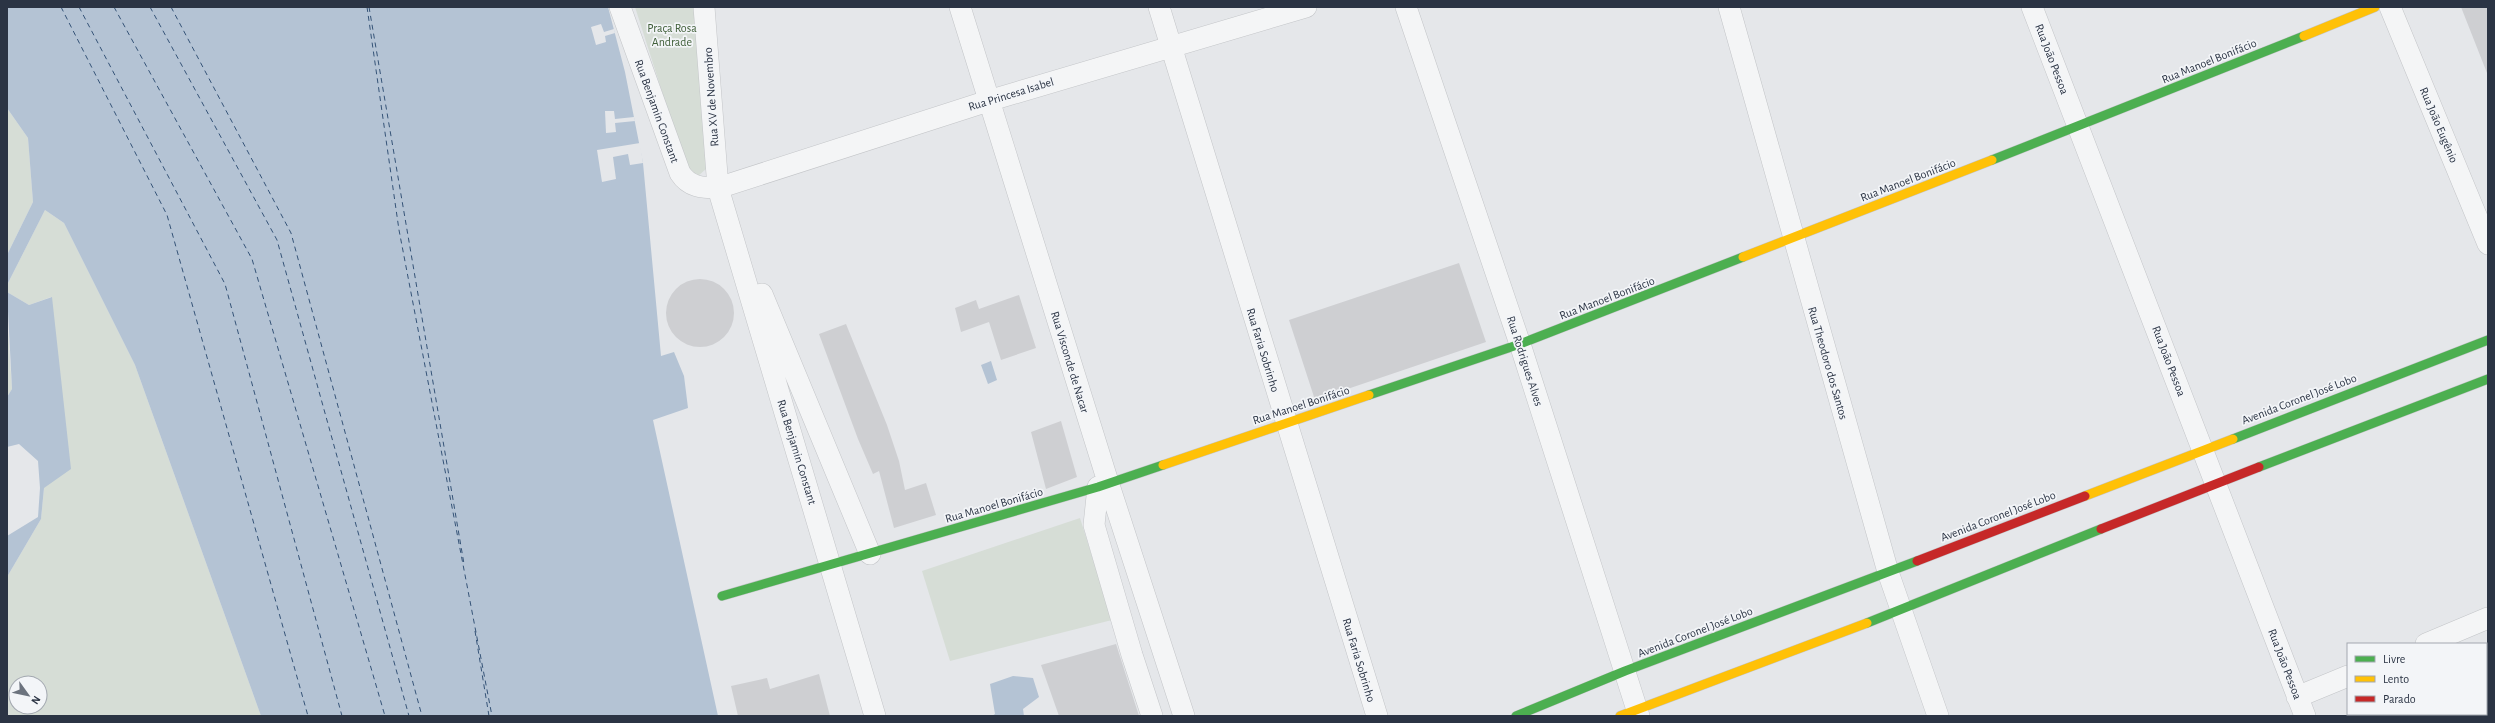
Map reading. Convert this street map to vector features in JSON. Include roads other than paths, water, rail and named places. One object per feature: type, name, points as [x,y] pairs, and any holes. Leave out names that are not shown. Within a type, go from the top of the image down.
[{"type":"street","name":"Rua Benjamin Constant","points":[[620,7],[680,173],[690,184],[703,188],[718,188]]},
{"type":"street","name":"Rua XV de Novembro","points":[[704,7],[718,188]]},
{"type":"street","name":"Rua Visconde de Nacar","points":[[960,7],[1103,484],[1184,716]]},
{"type":"street","name":"Rua Faria Sobrinho","points":[[1159,7],[1285,423],[1377,716]]},
{"type":"street","name":"Rua Princesa Isabel","points":[[718,188],[988,101],[1306,7]]},
{"type":"street","name":"Rua Rodrigues Alves","points":[[1406,7],[1520,344],[1625,671],[1632,714]]},
{"type":"street","name":"Rua Theodoro dos Santos","points":[[1728,7],[1792,238],[1888,572],[1900,611],[1938,716]]},
{"type":"street","name":"Rua João Pessoa","points":[[2032,7],[2301,707]]},
{"type":"street","name":"Rua Manoel Bonifácio","points":[[722,596],[870,554],[1103,484],[1520,344],[2077,127],[2375,7]]},
{"type":"street","name":"Rua João Eugênio","points":[[2390,7],[2488,244]]},
{"type":"street","name":"Rua Benjamin Constant","points":[[718,188],[870,554]]},
{"type":"street","name":"Rua Benjamin Constant","points":[[718,188],[875,716]]},
{"type":"street","name":"Avenida Coronel José Lobo","points":[[1516,716],[1625,671],[1888,572],[2488,340]]},
{"type":"street","points":[[1632,714],[1900,611],[2216,483],[2488,379]]},
{"type":"street","points":[[1103,484],[1094,525],[1132,655],[1152,716]]},
{"type":"street","points":[[2428,643],[2488,618]]},
{"type":"street","points":[[2301,707],[2347,677]]},
{"type":"water","points":[[7,7],[608,7],[625,72],[643,163],[661,356],[674,352],[684,376],[688,408],[653,420],[718,716],[261,716],[135,365],[64,223],[45,210],[7,285],[7,255],[33,202],[28,138],[7,108]]},
{"type":"water","points":[[7,292],[29,305],[52,297],[71,469],[44,488],[41,519],[7,577],[7,536],[38,517],[40,488],[38,461],[19,444],[7,447],[7,397],[12,389]]},
{"type":"water","points":[[991,361],[997,380],[988,384],[981,365]]},
{"type":"water","points":[[1013,676],[1033,678],[1039,697],[1023,709],[1024,716],[992,716],[995,714],[990,684]]},
{"type":"park label","name":"Praça Rosa Andrade","points":[[672,35]]}]
